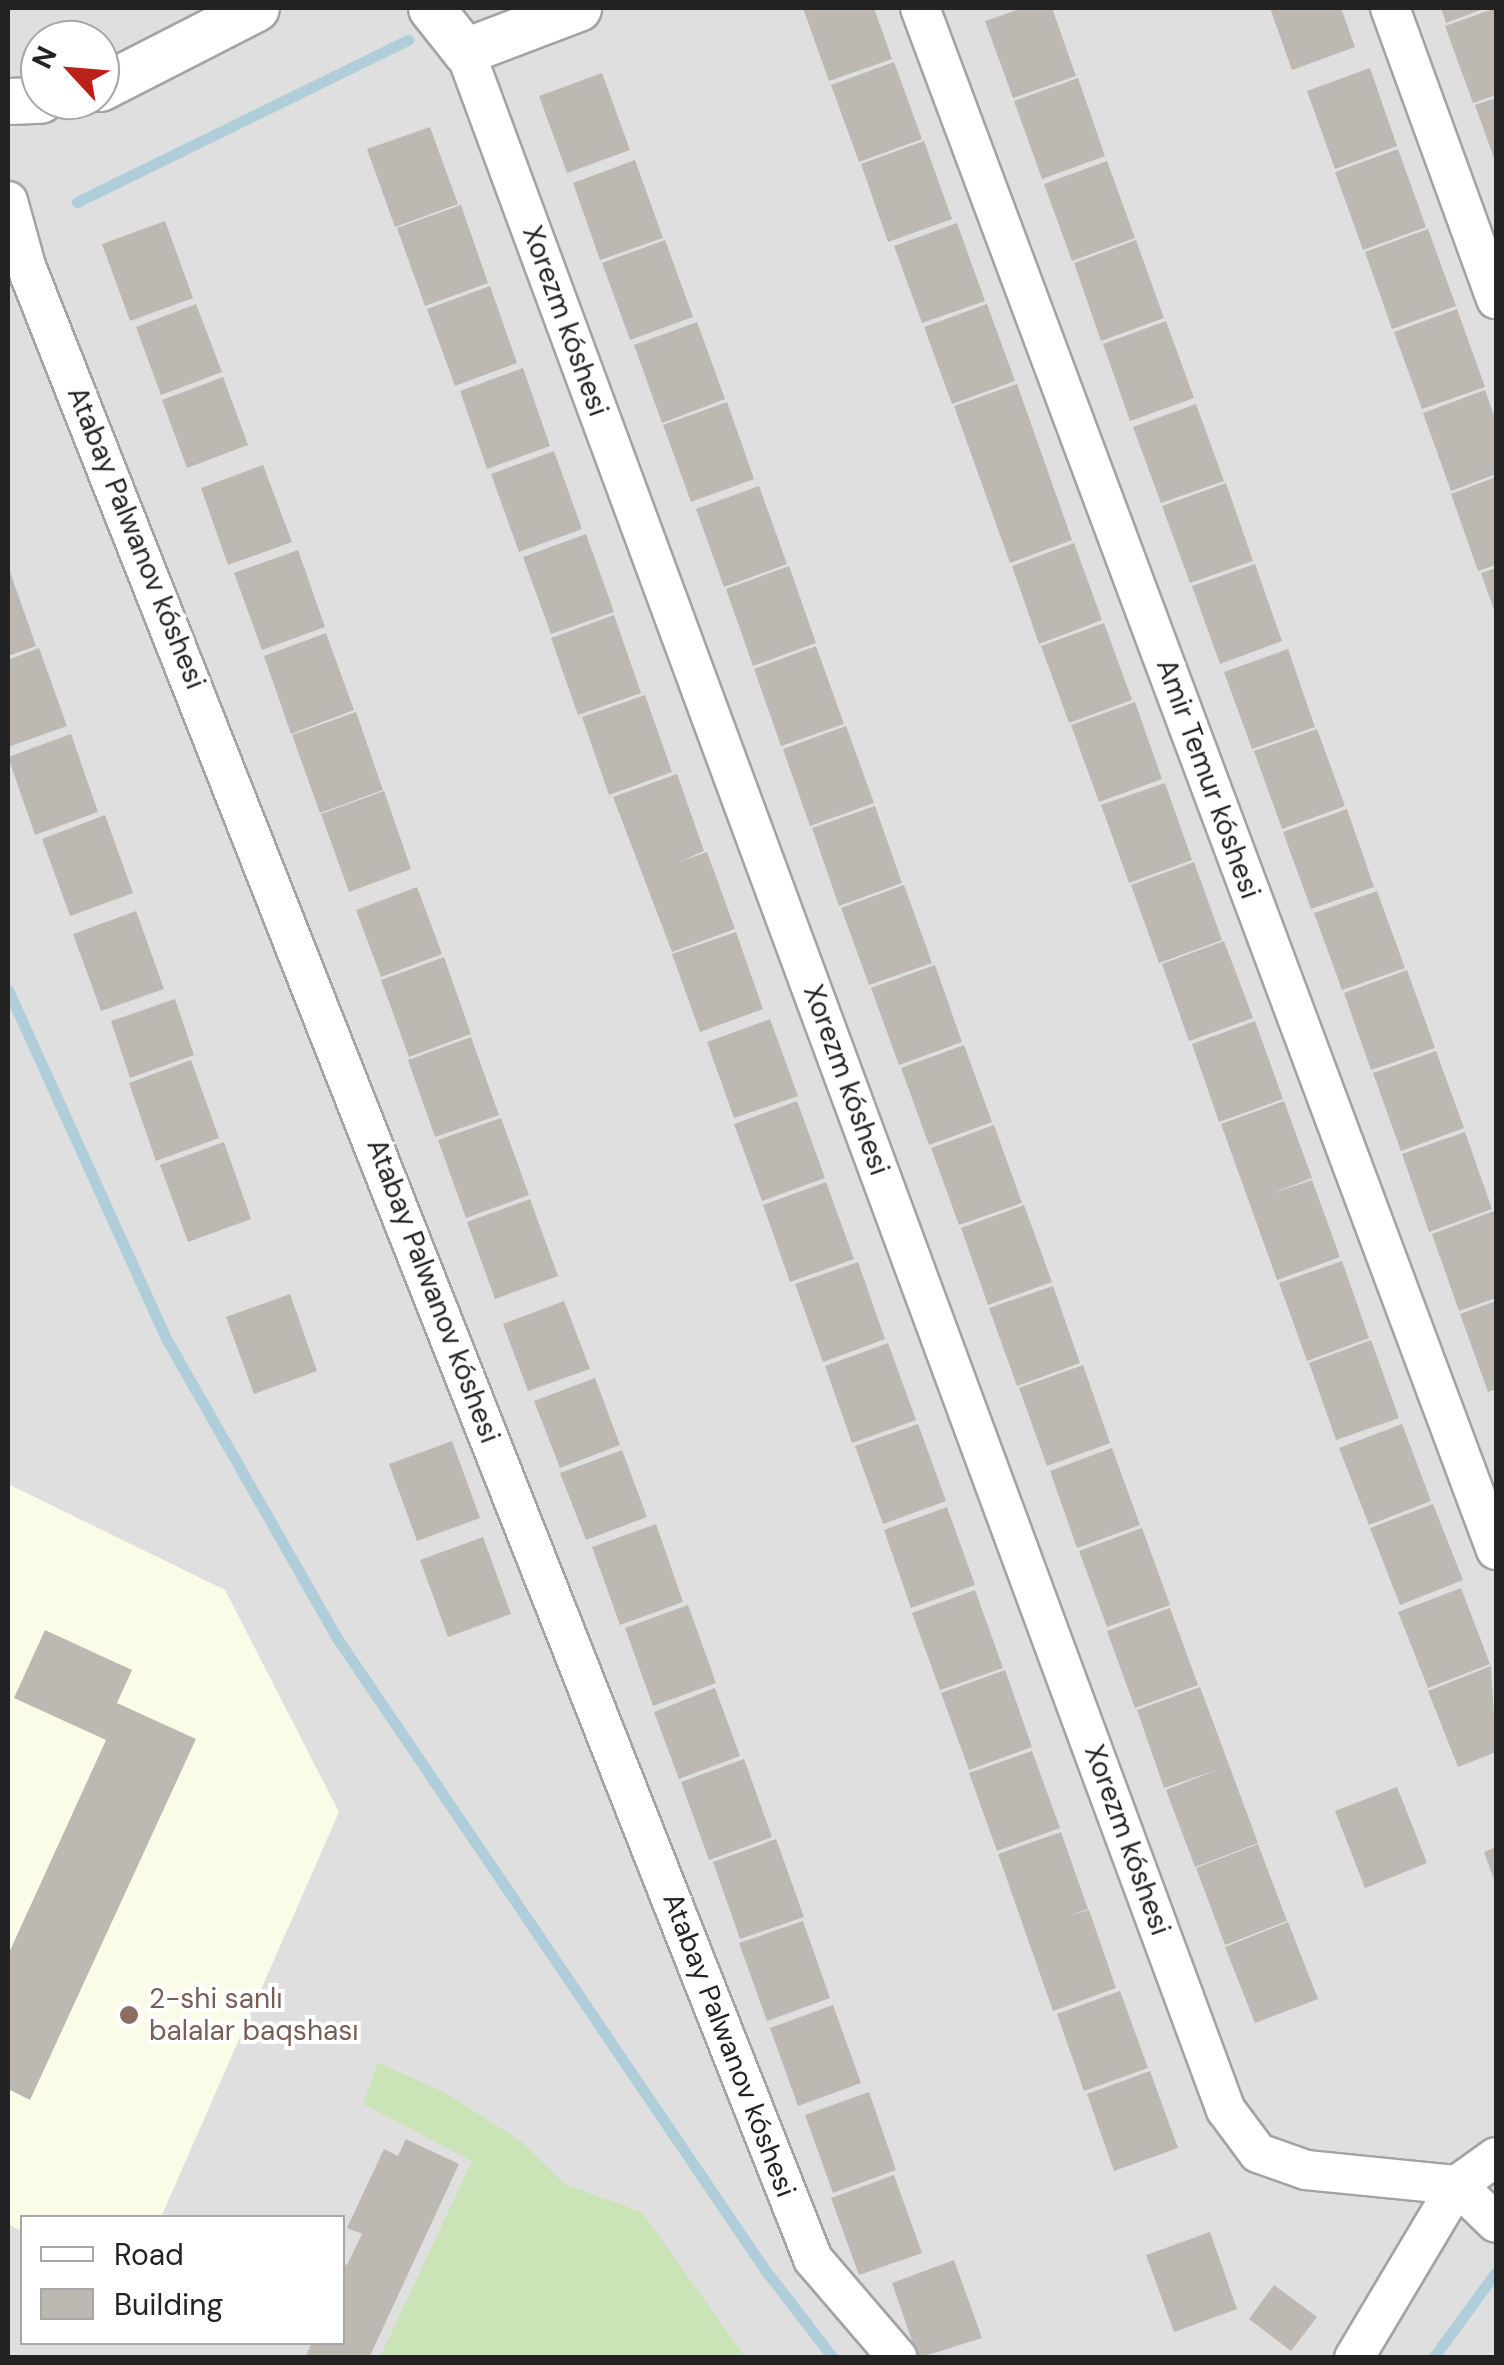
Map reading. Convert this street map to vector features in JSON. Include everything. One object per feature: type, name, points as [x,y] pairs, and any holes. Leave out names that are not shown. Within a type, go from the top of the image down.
[{"type":"street","points":[[120,78],[256,8]]},
{"type":"street","points":[[430,8],[465,51],[578,8]]},
{"type":"street","name":"Amir Temur kóshesi","points":[[920,8],[1496,1550]]},
{"type":"street","points":[[1390,8],[1496,299]]},
{"type":"street","name":"Xorezm kóshesi","points":[[465,51],[1226,2110],[1258,2153],[1306,2170],[1457,2185]]},
{"type":"street","name":"Atabay Palwanov kóshesi","points":[[8,201],[26,266],[813,2259],[898,2358]]},
{"type":"street","points":[[1354,2358],[1457,2185],[1496,2157]]},
{"type":"street","points":[[1457,2185],[1496,2223]]},
{"type":"shaded area","points":[[8,8],[1496,8],[1496,2357],[8,2358]]},
{"type":"shaded area","name":"2-shi sanlı balalar baqshası","points":[[8,1484],[225,1590],[339,1812],[162,2215],[20,2215],[20,2230],[8,2224]]},
{"type":"green space","points":[[378,2062],[449,2095],[522,2142],[566,2185],[642,2212],[745,2357],[380,2357],[472,2161],[363,2104]]},
{"type":"building","points":[[803,8],[874,8],[892,59],[829,81]]},
{"type":"building","points":[[1022,8],[1052,8],[1076,76],[1013,98],[985,21]]},
{"type":"building","points":[[1270,8],[1341,8],[1355,47],[1292,70]]},
{"type":"building","points":[[1441,8],[1486,8],[1446,23]]},
{"type":"building","points":[[1496,8],[1496,95],[1473,103],[1445,26]]},
{"type":"building","points":[[894,62],[922,139],[859,162],[831,85]]},
{"type":"building","points":[[1370,68],[1397,146],[1335,169],[1307,91]]},
{"type":"building","points":[[602,73],[630,150],[567,173],[539,96]]},
{"type":"building","points":[[1078,78],[1105,156],[1042,179],[1014,101]]},
{"type":"building","points":[[1496,98],[1496,164],[1475,105]]},
{"type":"building","points":[[430,127],[458,204],[395,227],[367,149]]},
{"type":"building","points":[[924,141],[952,219],[888,242],[861,164]]},
{"type":"building","points":[[1398,149],[1426,227],[1363,250],[1335,172]]},
{"type":"building","points":[[635,160],[663,238],[600,260],[573,183]]},
{"type":"building","points":[[1107,161],[1135,238],[1072,261],[1044,184]]},
{"type":"building","points":[[461,205],[488,283],[425,306],[397,228]]},
{"type":"building","points":[[165,221],[193,298],[130,321],[102,244]]},
{"type":"building","points":[[957,223],[985,301],[922,323],[894,246]]},
{"type":"building","points":[[1428,229],[1456,306],[1392,329],[1365,252]]},
{"type":"building","points":[[665,240],[693,317],[630,340],[602,263]]},
{"type":"building","points":[[1136,240],[1164,318],[1101,341],[1074,263]]},
{"type":"building","points":[[490,286],[517,363],[455,386],[427,309]]},
{"type":"building","points":[[196,304],[222,372],[161,395],[136,327]]},
{"type":"building","points":[[987,304],[1015,381],[952,404],[924,327]]},
{"type":"building","points":[[1457,309],[1485,387],[1422,409],[1394,332]]},
{"type":"building","points":[[1166,321],[1194,398],[1130,421],[1103,344]]},
{"type":"building","points":[[697,322],[725,399],[662,423],[634,345]]},
{"type":"building","points":[[523,368],[550,446],[487,469],[460,391]]},
{"type":"building","points":[[223,377],[248,445],[187,468],[162,400]]},
{"type":"building","points":[[1017,384],[1072,540],[1010,563],[954,406]]},
{"type":"building","points":[[1485,390],[1496,421],[1496,474],[1451,491],[1423,413]]},
{"type":"building","points":[[727,402],[754,479],[691,502],[663,425]]},
{"type":"building","points":[[1196,404],[1224,481],[1161,503],[1133,427]]},
{"type":"building","points":[[554,451],[582,529],[519,552],[491,474]]},
{"type":"building","points":[[263,465],[292,542],[228,565],[201,488]]},
{"type":"building","points":[[1496,477],[1496,565],[1478,571],[1451,494]]},
{"type":"building","points":[[1226,483],[1253,561],[1190,583],[1162,506]]},
{"type":"building","points":[[759,486],[787,564],[724,587],[696,509]]},
{"type":"building","points":[[586,534],[614,612],[551,634],[523,557]]},
{"type":"building","points":[[1074,543],[1102,620],[1039,644],[1012,566]]},
{"type":"building","points":[[298,550],[325,627],[262,650],[234,573]]},
{"type":"building","points":[[1255,564],[1282,641],[1220,664],[1192,586]]},
{"type":"building","points":[[8,566],[36,646],[8,656]]},
{"type":"building","points":[[789,566],[816,643],[753,666],[726,589]]},
{"type":"building","points":[[1496,568],[1496,616],[1481,573]]},
{"type":"building","points":[[614,615],[641,693],[578,715],[551,638]]},
{"type":"building","points":[[1104,623],[1132,700],[1069,723],[1041,646]]},
{"type":"building","points":[[326,633],[354,710],[291,734],[264,656]]},
{"type":"building","points":[[816,646],[844,724],[781,746],[754,669]]},
{"type":"building","points":[[39,648],[67,726],[8,747],[8,660]]},
{"type":"building","points":[[1288,649],[1315,727],[1252,749],[1224,672]]},
{"type":"building","points":[[645,695],[672,772],[609,795],[582,717]]},
{"type":"building","points":[[1135,702],[1162,779],[1099,802],[1071,725]]},
{"type":"building","points":[[356,712],[383,790],[320,813],[292,735]]},
{"type":"building","points":[[846,726],[874,803],[810,826],[783,749]]},
{"type":"building","points":[[1317,729],[1345,806],[1282,829],[1254,751]]},
{"type":"building","points":[[71,734],[98,812],[35,835],[8,757]]},
{"type":"building","points":[[677,774],[704,851],[679,862],[707,852],[735,929],[672,952],[613,797]]},
{"type":"building","points":[[1165,783],[1192,860],[1129,883],[1101,805]]},
{"type":"building","points":[[384,791],[411,869],[349,892],[321,814]]},
{"type":"building","points":[[875,806],[902,883],[839,906],[812,828]]},
{"type":"building","points":[[1347,809],[1374,887],[1311,909],[1283,832]]},
{"type":"building","points":[[105,815],[133,893],[70,916],[42,839]]},
{"type":"building","points":[[1194,862],[1222,940],[1159,963],[1131,885]]},
{"type":"building","points":[[904,885],[932,963],[869,985],[841,908]]},
{"type":"building","points":[[417,887],[442,954],[381,977],[356,910]]},
{"type":"building","points":[[1377,891],[1405,968],[1342,990],[1314,913]]},
{"type":"building","points":[[136,911],[164,989],[101,1011],[73,934]]},
{"type":"building","points":[[736,932],[763,1009],[700,1032],[672,954]]},
{"type":"building","points":[[1224,941],[1253,1018],[1189,1041],[1162,964]]},
{"type":"building","points":[[444,957],[471,1034],[409,1057],[381,980]]},
{"type":"building","points":[[935,965],[962,1042],[899,1065],[871,988]]},
{"type":"building","points":[[1407,970],[1435,1048],[1371,1070],[1344,993]]},
{"type":"building","points":[[175,999],[194,1055],[130,1078],[111,1021]]},
{"type":"building","points":[[770,1019],[798,1096],[734,1118],[707,1042]]},
{"type":"building","points":[[1255,1021],[1283,1099],[1219,1122],[1192,1044]]},
{"type":"building","points":[[471,1037],[499,1115],[435,1137],[408,1060]]},
{"type":"building","points":[[964,1045],[992,1122],[929,1145],[901,1068]]},
{"type":"building","points":[[1436,1051],[1464,1128],[1401,1151],[1373,1073]]},
{"type":"building","points":[[191,1060],[219,1138],[156,1161],[129,1083]]},
{"type":"building","points":[[797,1101],[825,1178],[762,1201],[734,1124]]},
{"type":"building","points":[[1284,1101],[1312,1178],[1270,1194],[1312,1180],[1340,1257],[1277,1280],[1221,1124]]},
{"type":"building","points":[[501,1118],[529,1195],[466,1218],[438,1140]]},
{"type":"building","points":[[994,1125],[1022,1203],[959,1225],[931,1148]]},
{"type":"building","points":[[1465,1132],[1492,1209],[1429,1232],[1402,1154]]},
{"type":"building","points":[[224,1142],[251,1219],[188,1242],[160,1165]]},
{"type":"building","points":[[826,1182],[854,1259],[790,1282],[763,1205]]},
{"type":"building","points":[[530,1199],[558,1276],[495,1299],[467,1222]]},
{"type":"building","points":[[1024,1205],[1052,1282],[988,1305],[961,1228]]},
{"type":"building","points":[[1494,1211],[1496,1298],[1459,1311],[1432,1234]]},
{"type":"building","points":[[1342,1261],[1369,1338],[1307,1361],[1279,1283]]},
{"type":"building","points":[[858,1262],[885,1339],[823,1362],[795,1284]]},
{"type":"building","points":[[1053,1286],[1080,1363],[1017,1386],[989,1308]]},
{"type":"building","points":[[290,1294],[317,1371],[254,1394],[226,1317]]},
{"type":"building","points":[[564,1301],[590,1369],[528,1391],[503,1324]]},
{"type":"building","points":[[1496,1301],[1496,1389],[1488,1392],[1460,1314]]},
{"type":"building","points":[[1371,1340],[1399,1418],[1336,1440],[1309,1363]]},
{"type":"building","points":[[888,1343],[916,1420],[852,1443],[825,1366]]},
{"type":"building","points":[[1083,1365],[1110,1443],[1047,1466],[1019,1388]]},
{"type":"building","points":[[595,1378],[620,1445],[560,1468],[534,1401]]},
{"type":"building","points":[[918,1424],[946,1501],[883,1524],[855,1446]]},
{"type":"building","points":[[1402,1424],[1431,1501],[1369,1525],[1339,1448]]},
{"type":"building","points":[[452,1441],[480,1518],[417,1541],[389,1464]]},
{"type":"building","points":[[1112,1448],[1140,1525],[1077,1548],[1050,1471]]},
{"type":"building","points":[[622,1450],[647,1517],[586,1540],[560,1473]]},
{"type":"building","points":[[1433,1504],[1463,1580],[1400,1605],[1370,1528]]},
{"type":"building","points":[[947,1507],[975,1585],[911,1608],[884,1530]]},
{"type":"building","points":[[656,1524],[683,1602],[620,1625],[592,1547]]},
{"type":"building","points":[[1142,1528],[1170,1605],[1107,1627],[1079,1551]]},
{"type":"building","points":[[483,1537],[511,1614],[448,1637],[420,1560]]},
{"type":"building","points":[[1461,1588],[1490,1664],[1428,1688],[1398,1612]]},
{"type":"building","points":[[975,1590],[1003,1668],[940,1690],[912,1613]]},
{"type":"building","points":[[688,1605],[716,1683],[653,1706],[625,1628]]},
{"type":"building","points":[[1170,1608],[1198,1685],[1135,1708],[1107,1631]]},
{"type":"building","points":[[45,1630],[132,1670],[117,1703],[196,1739],[30,2100],[8,2089],[8,1955],[106,1740],[14,1698]]},
{"type":"building","points":[[1491,1666],[1496,1752],[1458,1767],[1428,1691]]},
{"type":"building","points":[[1005,1670],[1032,1747],[969,1770],[941,1693]]},
{"type":"building","points":[[1200,1687],[1258,1843],[1195,1867],[1166,1790],[1219,1769],[1164,1788],[1137,1710]]},
{"type":"building","points":[[715,1688],[740,1756],[679,1779],[654,1712]]},
{"type":"building","points":[[1032,1751],[1060,1828],[997,1851],[969,1773]]},
{"type":"building","points":[[744,1759],[772,1837],[709,1860],[681,1782]]},
{"type":"building","points":[[1397,1787],[1427,1863],[1365,1888],[1335,1811]]},
{"type":"building","points":[[1061,1832],[1088,1909],[1069,1916],[1089,1910],[1116,1988],[1053,2011],[998,1854]]},
{"type":"building","points":[[776,1839],[804,1917],[740,1939],[713,1862]]},
{"type":"building","points":[[1258,1844],[1287,1921],[1225,1945],[1196,1868]]},
{"type":"building","points":[[1496,1847],[1496,1885],[1484,1852]]},
{"type":"building","points":[[803,1921],[830,1998],[767,2021],[739,1943]]},
{"type":"building","points":[[1288,1922],[1318,1999],[1255,2023],[1225,1947]]},
{"type":"building","points":[[1120,1991],[1148,2068],[1084,2091],[1057,2014]]},
{"type":"building","points":[[833,2005],[861,2083],[798,2106],[770,2028]]},
{"type":"building","points":[[1150,2071],[1178,2148],[1114,2171],[1087,2094]]},
{"type":"building","points":[[869,2092],[896,2170],[833,2193],[805,2115]]},
{"type":"building","points":[[406,2139],[459,2164],[369,2358],[305,2358],[311,2345],[345,2345],[345,2264],[362,2234],[347,2228],[384,2149],[398,2156]]},
{"type":"building","points":[[894,2175],[922,2253],[859,2275],[831,2198]]},
{"type":"building","points":[[1210,2232],[1237,2309],[1174,2332],[1146,2255]]},
{"type":"building","points":[[954,2260],[982,2338],[918,2358],[892,2283]]},
{"type":"building","points":[[1274,2285],[1317,2317],[1291,2351],[1249,2319]]},
{"type":"waterway","points":[[77,202],[408,40]]},
{"type":"waterway","points":[[8,990],[167,1340],[337,1638],[763,2267],[833,2358]]},
{"type":"waterway","points":[[1433,2358],[1496,2272]]},
{"type":"place","name":"2-shi sanlı balalar baqshası","points":[[129,2015]]}]
